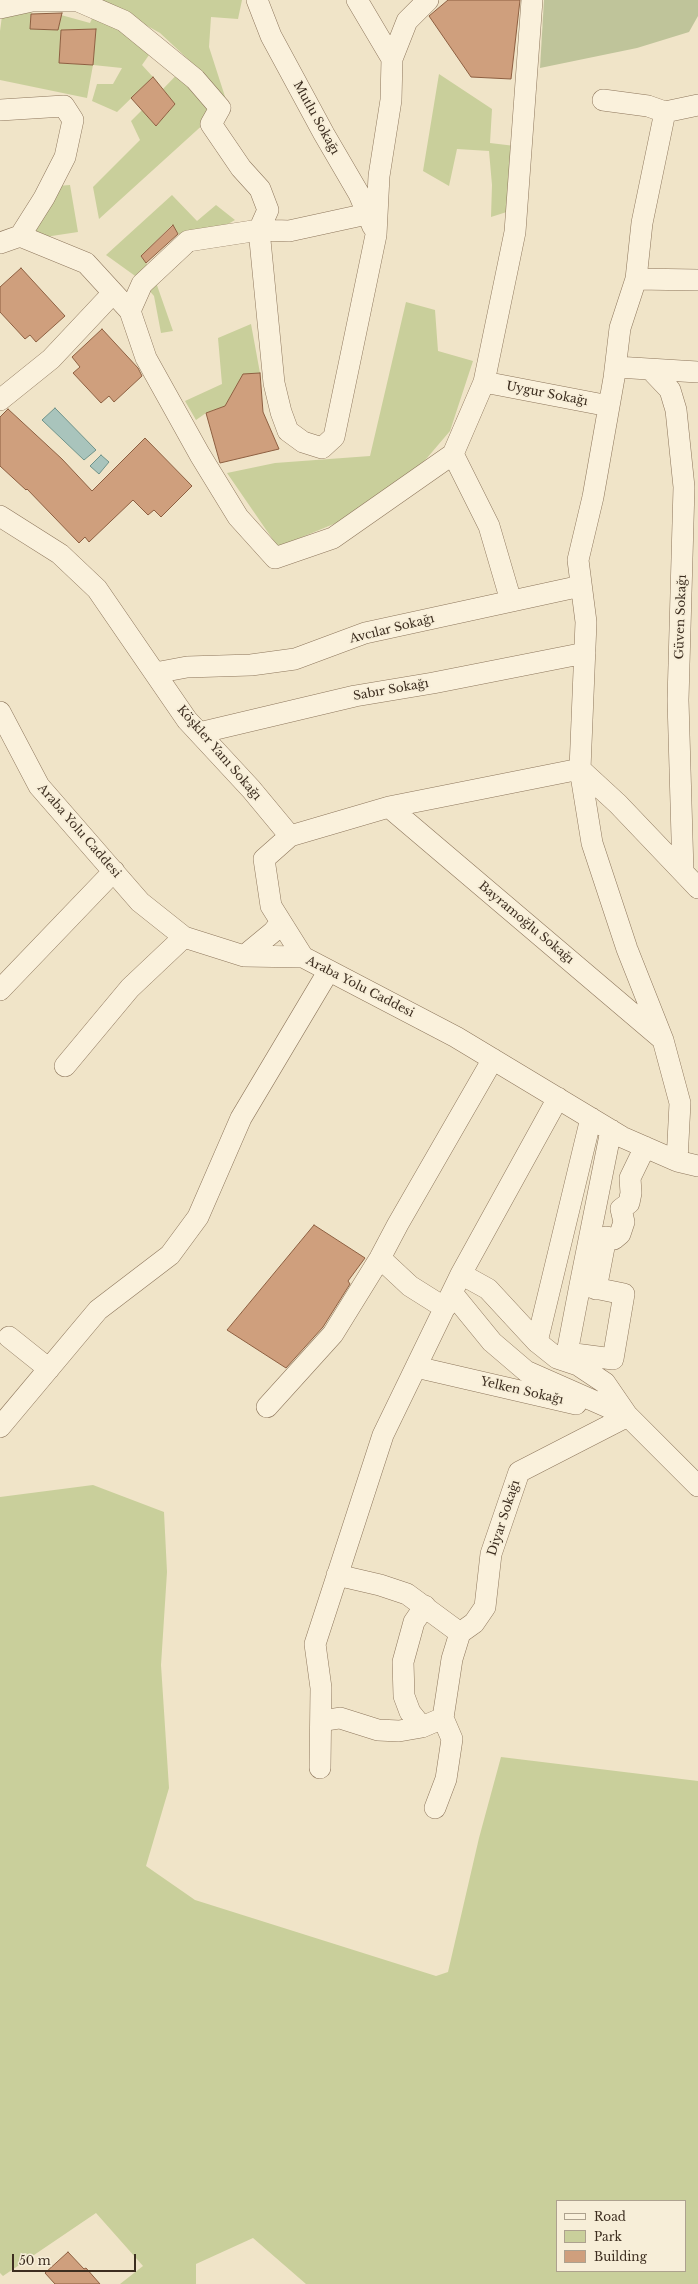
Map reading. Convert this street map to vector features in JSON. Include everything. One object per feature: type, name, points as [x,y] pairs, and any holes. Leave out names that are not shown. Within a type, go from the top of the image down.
[{"type":"street","name":"Mutlu Sokağı","points":[[257,0],[272,36],[324,134],[359,194],[376,235]]},
{"type":"street","points":[[357,0],[392,59]]},
{"type":"street","points":[[0,8],[32,1],[78,1],[124,21],[195,78],[220,108],[211,124],[241,168],[260,189],[268,210],[259,230],[274,383],[280,412],[288,431],[303,442],[322,448],[334,437],[376,235],[379,176],[390,100],[392,59],[407,21],[428,0]]},
{"type":"street","points":[[20,236],[86,264],[130,311],[146,358],[200,455],[238,517],[275,558],[334,538],[452,454],[484,382],[515,232],[532,0]]},
{"type":"street","points":[[603,100],[648,106],[665,112],[698,105]]},
{"type":"street","points":[[0,110],[64,106],[73,120],[65,157],[44,198],[20,236],[0,243]]},
{"type":"street","points":[[665,112],[642,223],[636,279],[620,328],[616,367],[593,497],[578,560],[586,622],[580,769],[592,843],[627,949],[662,1040],[680,1103],[677,1160]]},
{"type":"street","points":[[130,311],[142,284],[188,241],[259,230],[289,230],[367,214]]},
{"type":"street","points":[[636,279],[698,280]]},
{"type":"street","points":[[0,400],[50,359],[113,293]]},
{"type":"street","points":[[616,367],[698,372]]},
{"type":"street","name":"Güven Sokağı","points":[[651,370],[670,390],[676,410],[684,487],[678,700],[684,872]]},
{"type":"street","name":"Uygur Sokağı","points":[[484,382],[609,406]]},
{"type":"street","points":[[452,454],[489,526],[511,601]]},
{"type":"street","name":"Köşkler Yanı Sokağı","points":[[0,516],[60,554],[97,589],[187,720],[251,789],[290,836]]},
{"type":"street","name":"Avcılar Sokağı","points":[[155,673],[188,667],[251,665],[295,659],[365,633],[581,586]]},
{"type":"street","name":"Sabır Sokağı","points":[[199,732],[355,696],[433,683],[585,653]]},
{"type":"street","name":"Araba Yolu Caddesi","points":[[0,712],[39,786],[140,902],[184,937],[244,956],[303,957],[328,972],[456,1037],[611,1130],[645,1147],[677,1160],[698,1166]]},
{"type":"street","points":[[580,769],[618,804],[698,888]]},
{"type":"street","points":[[303,957],[271,906],[264,859],[290,836],[388,807],[580,769]]},
{"type":"street","name":"Bayramoğlu Sokağı","points":[[388,807],[662,1040]]},
{"type":"street","points":[[0,990],[114,872]]},
{"type":"street","points":[[244,956],[267,938],[281,922]]},
{"type":"street","points":[[65,1066],[130,988],[184,937]]},
{"type":"street","points":[[0,1427],[98,1310],[170,1255],[198,1217],[241,1118],[328,972]]},
{"type":"street","points":[[267,1407],[332,1334],[380,1258],[493,1059]]},
{"type":"street","points":[[320,1768],[321,1688],[315,1644],[383,1435],[461,1274],[558,1098]]},
{"type":"street","points":[[537,1342],[590,1118]]},
{"type":"street","points":[[611,1130],[588,1287],[606,1237],[614,1239],[620,1234],[624,1222],[613,1207],[629,1203],[631,1193],[630,1178],[645,1147]]},
{"type":"street","points":[[380,1258],[410,1286],[448,1301],[526,1371],[628,1416]]},
{"type":"street","points":[[461,1274],[488,1289],[537,1342],[556,1358],[578,1365],[605,1383],[628,1416],[698,1486]]},
{"type":"street","points":[[9,1337],[49,1369]]},
{"type":"street","name":"Yelken Sokağı","points":[[416,1366],[628,1416]]},
{"type":"street","name":"Diyar Sokağı","points":[[460,1633],[474,1623],[485,1606],[491,1554],[519,1472],[628,1416]]},
{"type":"street","points":[[337,1575],[380,1585],[407,1594],[460,1633],[452,1659],[443,1718],[452,1739],[446,1779],[435,1808]]},
{"type":"street","points":[[422,1727],[410,1712],[404,1696],[403,1662],[414,1622],[425,1606]]},
{"type":"street","points":[[321,1721],[340,1718],[378,1730],[398,1731],[422,1727],[443,1718]]},
{"type":"green space","points":[[101,0],[242,0],[238,19],[211,17],[209,47],[229,109],[207,121],[99,219],[93,187],[140,140],[131,121],[142,110],[156,126],[175,104],[163,89],[190,61],[160,33]]},
{"type":"green space","points":[[544,0],[698,0],[698,16],[689,32],[637,48],[540,68]]},
{"type":"green space","points":[[32,4],[30,29],[58,30],[61,15],[90,23],[95,12],[156,45],[142,65],[153,77],[117,112],[92,101],[97,84],[113,84],[122,68],[93,65],[87,98],[0,80],[0,31],[2,16]],"holes":[[[96,29],[93,65],[59,63],[61,30]]]},
{"type":"green space","points":[[439,74],[492,109],[490,143],[515,146],[516,209],[491,217],[492,185],[489,151],[457,149],[449,186],[423,171]]},
{"type":"green space","points":[[70,185],[78,232],[25,240],[57,186]]},
{"type":"green space","points":[[172,195],[197,221],[216,205],[235,220],[189,246],[185,243],[172,225],[141,256],[152,271],[173,331],[161,333],[154,296],[138,278],[106,255]]},
{"type":"green space","points":[[406,302],[435,310],[438,351],[473,361],[450,431],[421,465],[353,516],[278,547],[227,473],[275,463],[370,456]]},
{"type":"green space","points":[[251,324],[260,373],[243,375],[225,406],[206,413],[196,420],[185,401],[222,384],[218,338]]},
{"type":"green space","points":[[93,1485],[164,1512],[167,1572],[161,1665],[169,1788],[146,1866],[195,1900],[436,1976],[448,1972],[479,1838],[501,1757],[698,1781],[698,2284],[306,2284],[253,2238],[196,2264],[196,2284],[120,2284],[143,2266],[96,2213],[3,2276],[0,2273],[0,1497]]},
{"type":"water","points":[[55,408],[96,450],[84,460],[42,420]]},
{"type":"water","points":[[101,455],[109,462],[99,474],[90,466]]},
{"type":"building","points":[[448,0],[520,0],[511,79],[471,77],[429,16]]},
{"type":"building","points":[[62,13],[58,30],[30,29],[31,14]]},
{"type":"building","points":[[96,29],[93,65],[59,63],[61,30]]},
{"type":"building","points":[[153,77],[175,104],[156,126],[131,98]]},
{"type":"building","points":[[173,225],[178,234],[146,263],[141,256]]},
{"type":"building","points":[[21,268],[65,316],[36,342],[30,335],[25,339],[0,312],[0,287]]},
{"type":"building","points":[[102,329],[138,368],[142,376],[114,402],[109,396],[101,403],[73,373],[80,367],[72,357]]},
{"type":"building","points":[[260,373],[263,412],[279,449],[220,463],[206,413],[225,406],[243,374]]},
{"type":"building","points":[[8,409],[62,459],[92,491],[145,438],[192,486],[161,517],[154,510],[148,515],[133,500],[89,542],[85,537],[79,543],[27,489],[26,490],[0,466],[0,417]]},
{"type":"building","points":[[314,1225],[365,1258],[348,1281],[350,1284],[323,1327],[286,1368],[227,1330]]},
{"type":"building","points":[[68,2252],[84,2269],[86,2268],[100,2284],[55,2284],[45,2273]]}]
